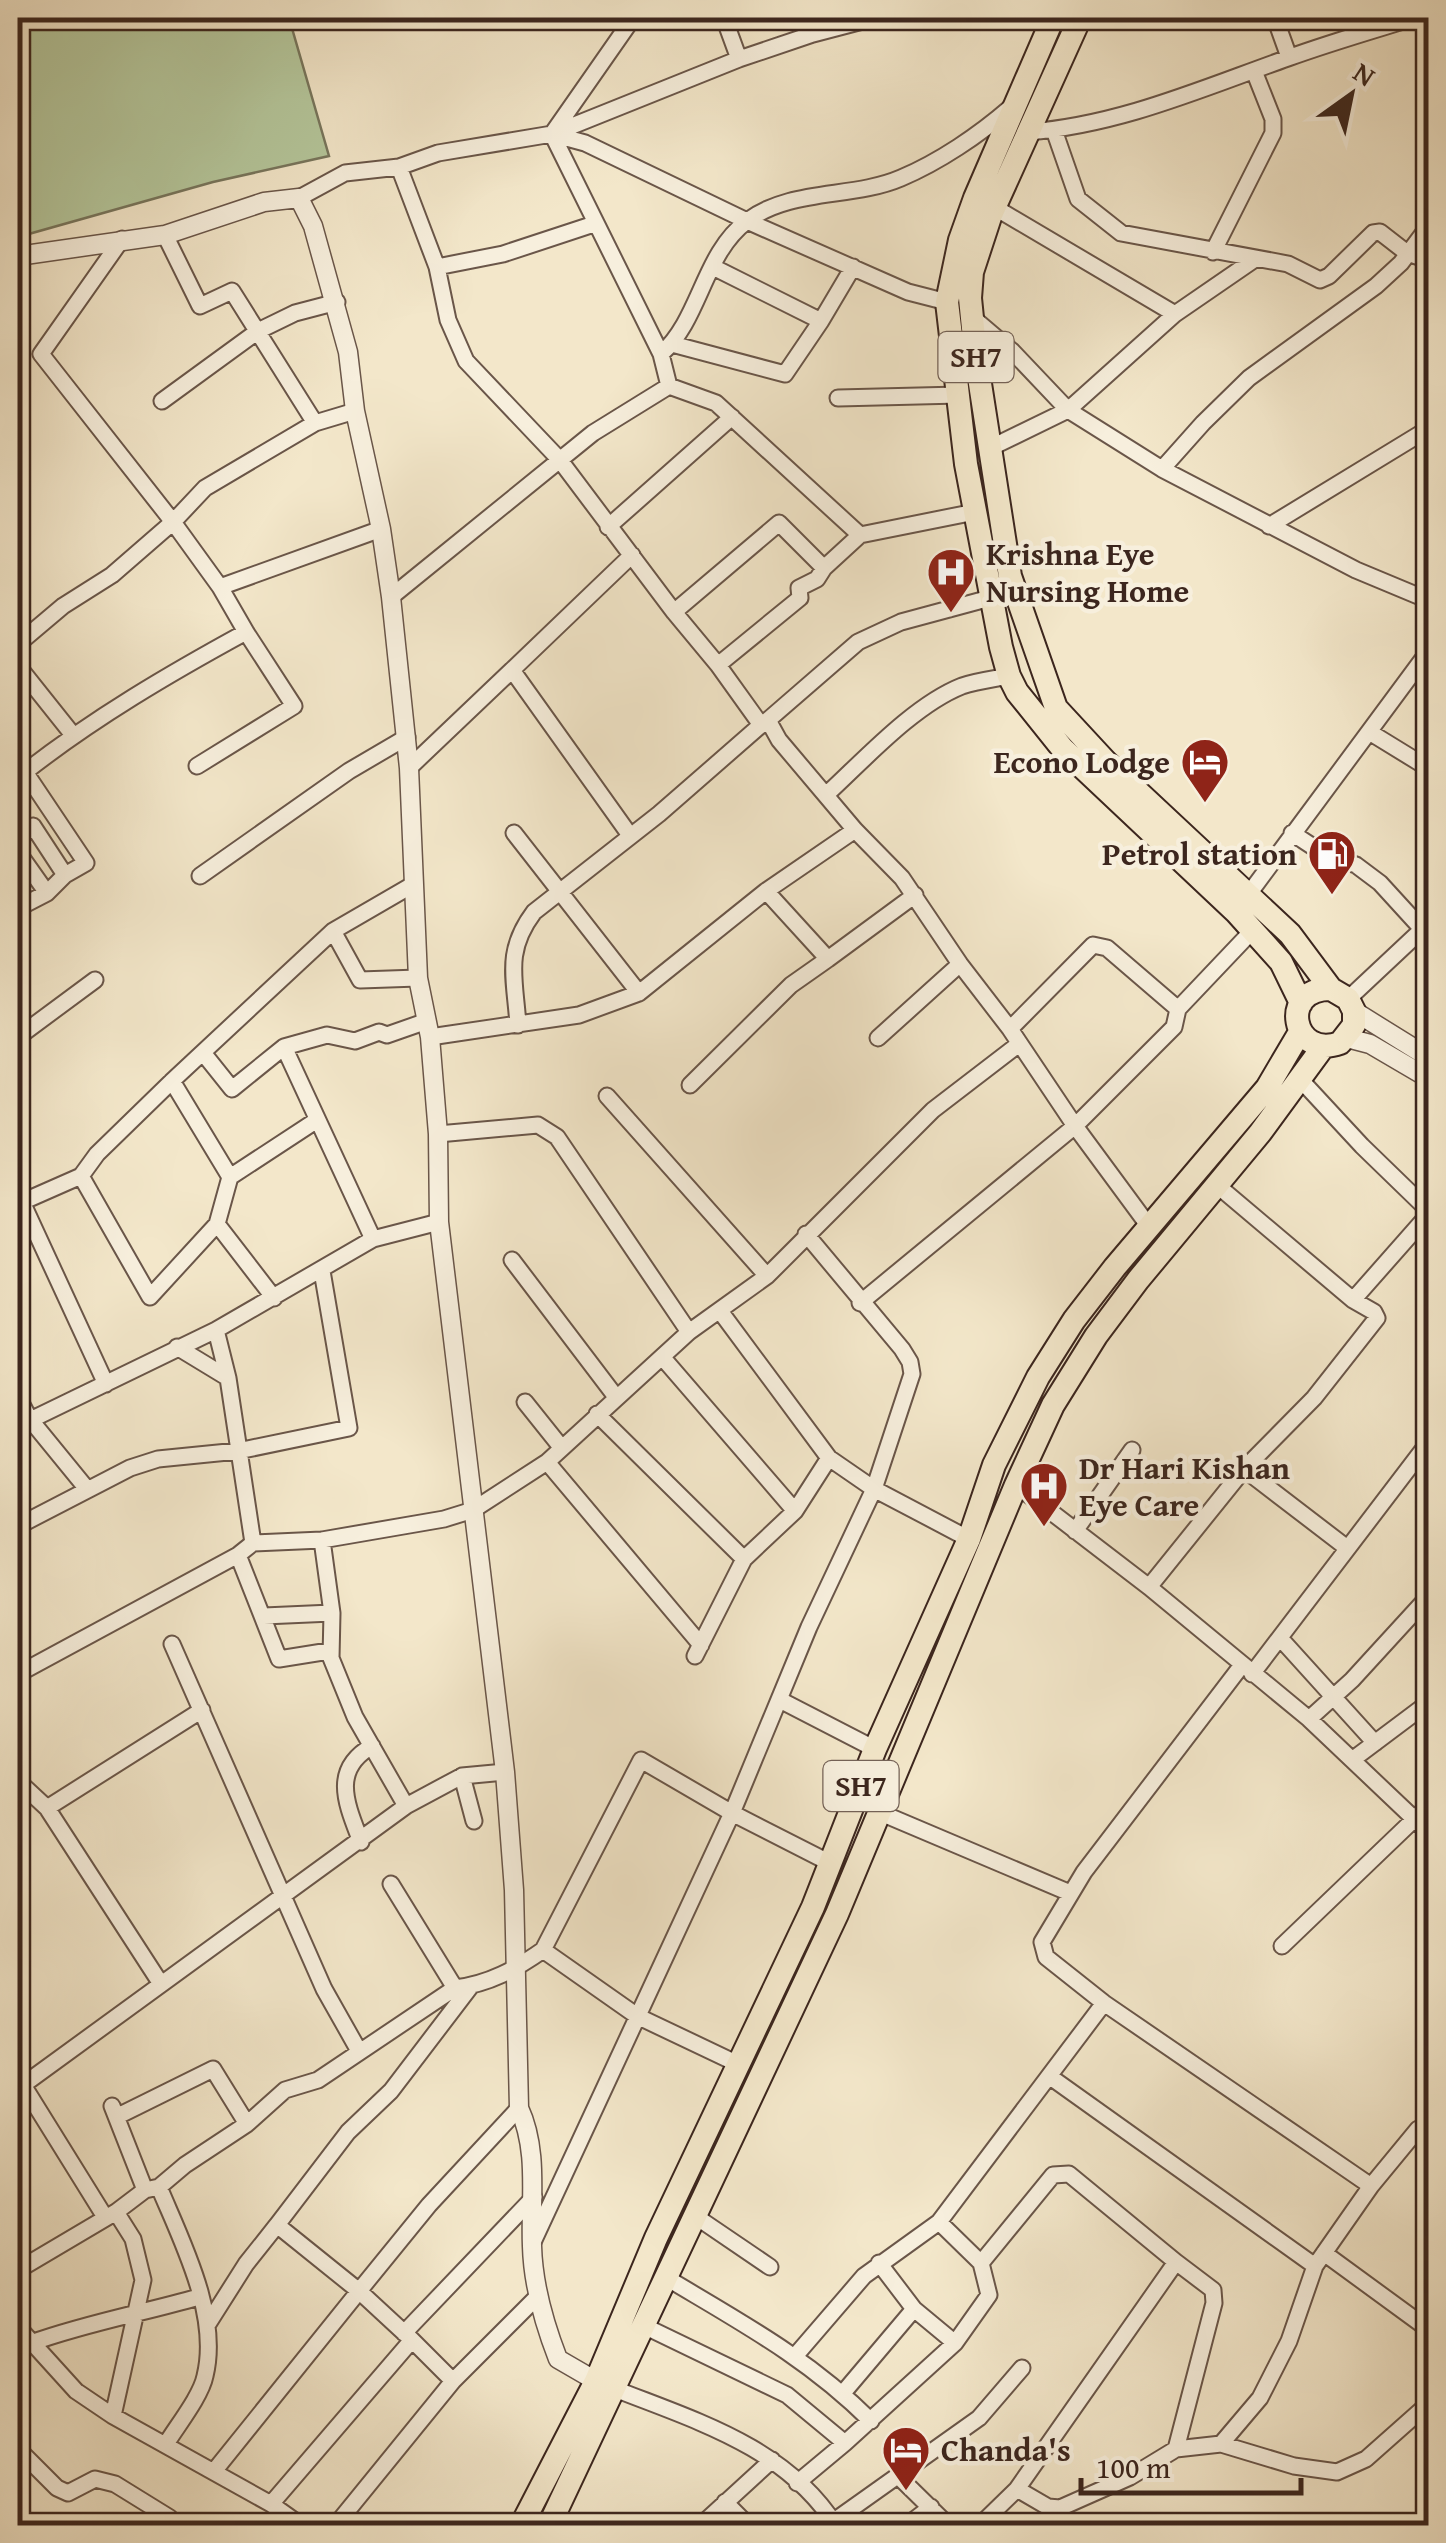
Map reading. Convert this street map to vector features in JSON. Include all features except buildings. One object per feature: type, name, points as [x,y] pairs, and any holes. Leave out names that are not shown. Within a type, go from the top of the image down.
[{"type":"main road","name":"SH7","points":[[549,2526],[605,2385],[656,2238],[832,1864],[874,1748],[969,1538],[994,1465],[1038,1377],[1074,1320],[1148,1226],[1267,1088],[1300,1032],[1300,1003],[1282,962],[1062,748],[1026,704],[1009,676],[990,598],[947,302],[960,240],[1053,18]]},
{"type":"main road","name":"SH7","points":[[1080,18],[994,207],[972,272],[972,317],[1010,576],[1056,708],[1106,762],[1304,950],[1344,1000]]},
{"type":"main road","points":[[1300,1003],[1313,992],[1344,1000],[1354,1025],[1340,1043],[1323,1047],[1300,1032]]},
{"type":"main road","name":"SH7","points":[[521,2526],[642,2325],[695,2216],[882,1813],[900,1760],[1053,1405],[1096,1336],[1168,1242],[1218,1186],[1323,1047]]},
{"type":"street","points":[[552,134],[633,18]]},
{"type":"street","points":[[724,18],[739,58]]},
{"type":"street","points":[[813,34],[820,18]]},
{"type":"street","points":[[18,256],[166,235],[264,202],[299,198],[345,173],[398,167],[438,153],[552,134],[739,58],[874,18]]},
{"type":"street","points":[[1275,18],[1289,57]]},
{"type":"street","points":[[1028,132],[1154,108],[1289,57],[1413,18]]},
{"type":"street","points":[[1212,252],[1274,133],[1254,71]]},
{"type":"street","points":[[666,349],[712,268],[717,252],[747,221],[783,202],[839,195],[900,179],[992,124],[1017,103]]},
{"type":"street","points":[[1054,130],[1078,199],[1121,233],[1288,264],[1320,280],[1373,233],[1380,232],[1406,254],[1428,260]]},
{"type":"street","points":[[552,134],[584,144],[908,292],[947,302]]},
{"type":"street","points":[[552,134],[594,224],[666,349],[669,386]]},
{"type":"street","points":[[398,167],[437,268],[448,320],[466,361],[559,459],[674,612],[764,723],[855,830],[902,878],[1148,1226]]},
{"type":"street","points":[[299,198],[313,226],[337,302],[391,597],[407,737],[418,978],[429,1029],[438,1134],[439,1222],[504,1772],[514,1890],[519,2108],[526,2123],[534,2196],[532,2244],[538,2296],[558,2359],[605,2385],[722,2429],[772,2460],[835,2523],[979,2418],[1022,2368]]},
{"type":"street","points":[[994,207],[1175,314]]},
{"type":"street","points":[[437,268],[503,254],[594,224]]},
{"type":"street","points":[[1162,469],[1249,378],[1376,286],[1428,227]]},
{"type":"street","points":[[166,235],[200,306],[232,290],[314,423]]},
{"type":"street","points":[[122,239],[41,354],[174,522],[220,587],[294,706],[197,766]]},
{"type":"street","points":[[990,448],[1068,410],[1175,314],[1255,259]]},
{"type":"street","points":[[666,349],[786,374],[853,267]]},
{"type":"street","points":[[712,268],[822,321]]},
{"type":"street","points":[[162,401],[258,331],[295,314],[337,302]]},
{"type":"street","points":[[972,317],[1012,350],[1068,410],[1162,469],[1356,570],[1428,600]]},
{"type":"street","points":[[391,597],[593,432],[669,386]]},
{"type":"street","points":[[669,386],[716,403],[860,534]]},
{"type":"street","points":[[838,398],[959,395]]},
{"type":"street","points":[[18,644],[63,606],[112,575],[174,522],[205,488],[314,423],[355,411]]},
{"type":"street","points":[[608,527],[732,417]]},
{"type":"street","points":[[1269,526],[1428,429]]},
{"type":"street","points":[[718,665],[800,598],[799,588],[817,580],[824,568],[860,534],[975,512]]},
{"type":"street","points":[[674,612],[780,524],[824,568]]},
{"type":"street","points":[[220,587],[381,529]]},
{"type":"street","points":[[409,768],[632,555]]},
{"type":"street","points":[[518,1025],[513,946],[534,912],[659,814],[858,642],[901,622],[990,598]]},
{"type":"street","points":[[18,906],[47,894],[65,875],[86,863],[21,775],[73,734],[177,669],[246,632]]},
{"type":"street","points":[[1248,895],[1428,652]]},
{"type":"street","points":[[18,666],[73,734]]},
{"type":"street","points":[[512,670],[629,834]]},
{"type":"street","points":[[827,794],[930,705],[962,686],[1009,676]]},
{"type":"street","points":[[1371,733],[1428,768]]},
{"type":"street","points":[[200,876],[349,771],[407,737]]},
{"type":"street","points":[[18,839],[33,826],[65,875]]},
{"type":"street","points":[[204,1054],[232,1089],[284,1047],[327,1034],[355,1040],[379,1032],[388,1035],[518,1025],[579,1015],[638,993],[766,891],[855,830]]},
{"type":"street","points":[[514,833],[638,993]]},
{"type":"street","points":[[1292,833],[1324,854],[1356,865],[1380,882],[1425,926],[1344,1000],[1428,1056]]},
{"type":"street","points":[[18,852],[47,894]]},
{"type":"street","points":[[106,1384],[20,1196],[81,1176],[97,1154],[172,1081],[333,931],[414,884]]},
{"type":"street","points":[[766,891],[828,959]]},
{"type":"street","points":[[690,1085],[791,986],[914,895]]},
{"type":"street","points":[[860,1303],[1075,1126],[1174,1027],[1178,1010],[1253,930]]},
{"type":"street","points":[[333,931],[360,980],[418,978]]},
{"type":"street","points":[[1010,1029],[1093,946],[1107,948],[1178,1010]]},
{"type":"street","points":[[878,1038],[960,964]]},
{"type":"street","points":[[18,1037],[94,980]]},
{"type":"street","points":[[1347,1038],[1370,1044],[1428,1078]]},
{"type":"street","points":[[18,1674],[238,1555],[253,1543],[322,1540],[474,1510],[547,1462],[689,1332],[767,1276],[933,1110],[1019,1044]]},
{"type":"street","points":[[284,1047],[373,1239]]},
{"type":"street","points":[[1299,1078],[1428,1212],[1354,1300]]},
{"type":"street","points":[[172,1081],[230,1177]]},
{"type":"street","points":[[607,1096],[767,1276]]},
{"type":"street","points":[[81,1176],[150,1297],[217,1224],[230,1177],[318,1120]]},
{"type":"street","points":[[438,1134],[538,1125],[546,1129],[556,1137],[689,1332]]},
{"type":"street","points":[[1148,1587],[1244,1469],[1314,1398],[1377,1318],[1218,1186]]},
{"type":"street","points":[[24,1422],[216,1330],[373,1239],[439,1222]]},
{"type":"street","points":[[217,1224],[274,1298]]},
{"type":"street","points":[[532,2244],[732,1813],[874,1490],[912,1374],[902,1348],[860,1303],[806,1234]]},
{"type":"street","points":[[512,1260],[616,1397]]},
{"type":"street","points":[[18,1526],[86,1489],[158,1459],[238,1451],[349,1428],[322,1271]]},
{"type":"street","points":[[720,1311],[830,1458],[874,1490],[969,1538]]},
{"type":"street","points":[[216,1330],[228,1378],[253,1543]]},
{"type":"street","points":[[177,1348],[228,1378]]},
{"type":"street","points":[[662,1358],[796,1511]]},
{"type":"street","points":[[18,1396],[24,1422],[86,1489]]},
{"type":"street","points":[[526,1402],[561,1447]]},
{"type":"street","points":[[597,1414],[744,1559]]},
{"type":"street","points":[[1371,2186],[1104,2004],[1046,1956],[1042,1942],[1077,1883],[1247,1669],[1280,1638],[1428,1443]]},
{"type":"street","points":[[1075,1531],[1132,1450]]},
{"type":"street","points":[[547,1462],[698,1650],[744,1559],[796,1511],[830,1458]]},
{"type":"street","points":[[1244,1469],[1347,1548]]},
{"type":"street","points":[[1016,1486],[1148,1587],[1309,1719],[1428,1832]]},
{"type":"street","points":[[322,1540],[332,1612],[329,1651],[354,1716],[406,1806]]},
{"type":"street","points":[[238,1555],[279,1659],[329,1651]]},
{"type":"street","points":[[1309,1719],[1335,1697],[1428,1597]]},
{"type":"street","points":[[264,1616],[332,1612]]},
{"type":"street","points":[[1280,1638],[1376,1742]]},
{"type":"street","points":[[172,1644],[324,1989],[359,2051]]},
{"type":"street","points":[[780,1700],[874,1748]]},
{"type":"street","points":[[1352,1760],[1428,1702]]},
{"type":"street","points":[[47,1808],[202,1710]]},
{"type":"street","points":[[361,1842],[348,1808],[345,1776],[359,1753],[372,1746]]},
{"type":"street","points":[[18,2270],[152,2189],[247,2124],[286,2090],[318,2080],[463,1987],[514,1970],[543,1950],[641,1760],[732,1813],[832,1864]]},
{"type":"street","points":[[113,2416],[138,2314],[141,2265],[133,2239],[110,2215],[20,2082],[361,1842],[406,1806],[462,1776],[504,1772]]},
{"type":"street","points":[[462,1776],[474,1821]]},
{"type":"street","points":[[18,1782],[47,1808],[161,1984]]},
{"type":"street","points":[[1282,1946],[1428,1806]]},
{"type":"street","points":[[882,1813],[1077,1883]]},
{"type":"street","points":[[391,1884],[463,1987]]},
{"type":"street","points":[[543,1950],[637,2016],[740,2065]]},
{"type":"street","points":[[208,2324],[246,2264],[348,2132],[391,2091],[463,1987]]},
{"type":"street","points":[[796,2355],[879,2263],[938,2222],[1104,2004]]},
{"type":"street","points":[[166,2444],[205,2378],[208,2324],[192,2265],[115,2111],[213,2069],[247,2124]]},
{"type":"street","points":[[1049,2076],[1428,2329]]},
{"type":"street","points":[[214,2470],[429,2205],[519,2108]]},
{"type":"street","points":[[1220,2444],[1260,2398],[1289,2340],[1320,2259],[1418,2128],[1428,2126]]},
{"type":"street","points":[[980,2263],[1053,2175],[1069,2174],[1212,2290],[1214,2302],[1176,2449]]},
{"type":"street","points":[[271,2504],[408,2336],[534,2196]]},
{"type":"street","points":[[695,2216],[770,2266]]},
{"type":"street","points":[[798,2483],[954,2343],[989,2295],[980,2263],[938,2222]]},
{"type":"street","points":[[277,2225],[359,2291],[453,2380]]},
{"type":"street","points":[[979,2526],[1017,2489],[1176,2262]]},
{"type":"street","points":[[879,2263],[914,2309],[954,2343]]},
{"type":"street","points":[[664,2277],[796,2355],[871,2421]]},
{"type":"street","points":[[335,2526],[453,2380],[538,2296]]},
{"type":"street","points":[[32,2343],[73,2328],[199,2297]]},
{"type":"street","points":[[843,2393],[914,2309]]},
{"type":"street","points":[[642,2325],[787,2396],[844,2443]]},
{"type":"street","points":[[18,2328],[76,2391],[302,2526]]},
{"type":"street","points":[[1017,2489],[1048,2507],[1060,2508],[1130,2477],[1176,2449],[1220,2444],[1294,2466],[1337,2472],[1366,2459],[1428,2404]]},
{"type":"street","points":[[18,2449],[58,2488],[68,2493],[95,2480],[115,2484],[170,2518],[164,2526]]},
{"type":"street","points":[[700,2526],[772,2460]]},
{"type":"street","points":[[900,2477],[948,2526]]},
{"type":"street","points":[[725,2502],[749,2526]]},
{"type":"street","points":[[906,2526],[931,2507]]},
{"type":"green space","points":[[18,18],[289,18],[329,156],[213,182],[18,237]]},
{"type":"place","name":"Krishna Eye Nursing Home","points":[[951,614]]},
{"type":"place","name":"Econo Lodge","points":[[1205,804]]},
{"type":"place","name":"Petrol station","points":[[1332,896]]},
{"type":"place","name":"Dr Hari Kishan Eye Care","points":[[1044,1528]]},
{"type":"place","name":"Chanda's","points":[[906,2492]]}]
